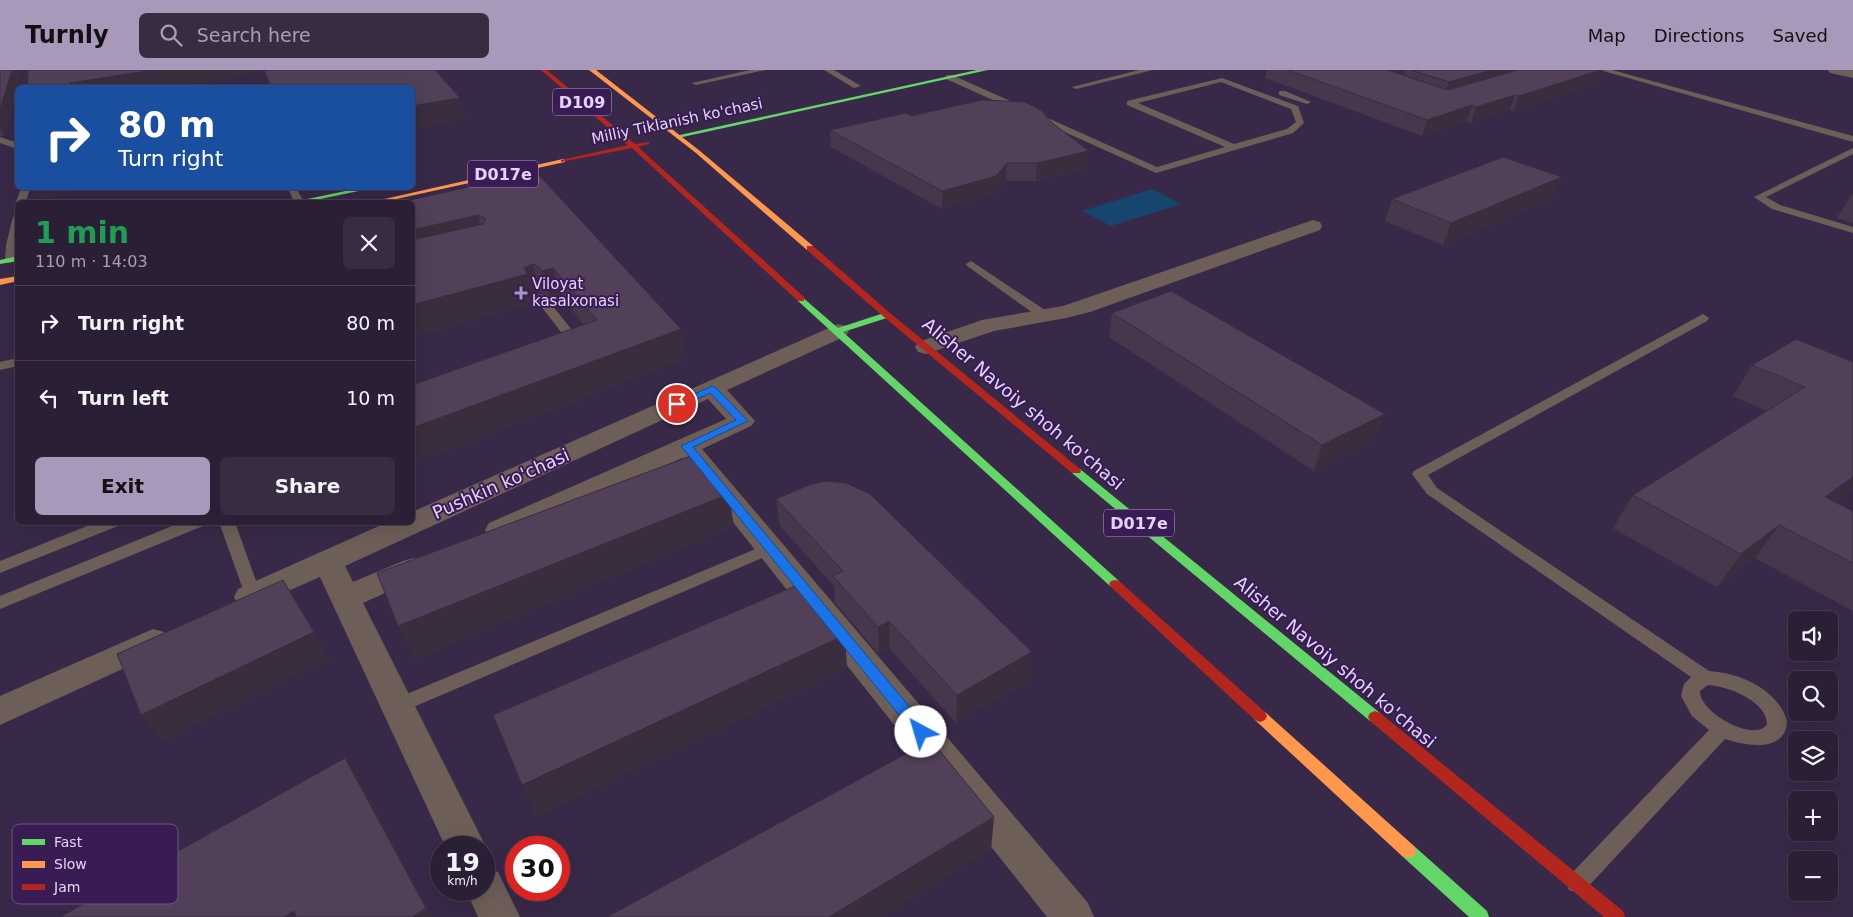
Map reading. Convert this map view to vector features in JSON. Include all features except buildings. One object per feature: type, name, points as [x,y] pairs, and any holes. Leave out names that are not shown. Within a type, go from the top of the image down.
[{"type":"main road","name":"D109","points":[[544,70],[620,134]]},
{"type":"main road","name":"Alisher Navoiy shoh ko'chasi","points":[[592,70],[678,136],[887,315],[1617,917]]},
{"type":"main road","points":[[839,89],[934,70],[949,78]]},
{"type":"main road","name":"Milliy Tiklanish ko'chasi","points":[[384,200],[985,70]]},
{"type":"main road","points":[[857,86],[871,94]]},
{"type":"main road","name":"Milliy Tiklanish ko'chasi","points":[[601,138],[680,121]]},
{"type":"main road","points":[[620,134],[1482,917]]},
{"type":"main road","points":[[308,200],[359,190]]},
{"type":"main road","points":[[0,282],[15,279]]},
{"type":"main road","points":[[838,331],[887,315]]},
{"type":"street","points":[[1835,70],[1853,74]]},
{"type":"street","points":[[926,347],[990,325],[1082,306],[1313,226]]},
{"type":"street","name":"Pushkin ko'chasi","points":[[415,523],[838,331]]},
{"type":"street","points":[[480,538],[742,421],[712,389]]},
{"type":"street","points":[[686,446],[770,548],[925,752],[1074,917]]},
{"type":"street","name":"Pushkin ko'chasi","points":[[226,608],[410,525]]},
{"type":"street","points":[[346,598],[435,558]]},
{"type":"street","points":[[328,562],[460,836]]},
{"type":"street","points":[[0,711],[172,632]]},
{"type":"street","points":[[492,901],[499,917]]},
{"type":"lane","points":[[696,82],[761,70]]},
{"type":"lane","points":[[831,71],[849,70]]},
{"type":"lane","points":[[1076,86],[1149,70]]},
{"type":"lane","points":[[1604,70],[1853,139]]},
{"type":"lane","points":[[831,71],[857,86]]},
{"type":"lane","points":[[949,78],[1156,170],[1290,131],[1300,123],[1295,108],[1222,80],[1130,103],[1233,147]]},
{"type":"lane","points":[[1272,89],[1307,102]]},
{"type":"lane","points":[[0,140],[15,145]]},
{"type":"lane","points":[[1853,151],[1760,197],[1776,207],[1853,230]]},
{"type":"lane","points":[[9,260],[15,229]]},
{"type":"lane","points":[[971,264],[1044,315]]},
{"type":"lane","points":[[540,297],[581,349],[572,352]]},
{"type":"lane","points":[[1703,318],[1419,474],[1432,491],[1706,678]]},
{"type":"lane","points":[[0,366],[15,363]]},
{"type":"lane","points":[[0,567],[105,525]]},
{"type":"lane","points":[[0,603],[191,525]]},
{"type":"lane","points":[[227,525],[253,595]]},
{"type":"lane","points":[[398,706],[770,548]]},
{"type":"lane","points":[[1706,678],[1731,681],[1757,694],[1772,710],[1778,724],[1774,732],[1753,738],[1722,729],[1698,711],[1692,701],[1691,686],[1697,680],[1706,678]]},
{"type":"lane","points":[[1576,884],[1722,729]]},
{"type":"water","points":[[1152,189],[1181,204],[1111,226],[1082,211]]},
{"type":"traffic: fast","points":[[678,136],[985,70]]},
{"type":"traffic: fast","points":[[307,200],[359,190]]},
{"type":"traffic: fast","points":[[0,262],[15,259]]},
{"type":"traffic: fast","points":[[801,299],[1115,584]]},
{"type":"traffic: fast","points":[[838,331],[887,315]]},
{"type":"traffic: fast","points":[[1076,471],[1375,717]]},
{"type":"traffic: fast","points":[[1408,851],[1481,917]]},
{"type":"traffic: slow","points":[[592,70],[698,152],[810,248]]},
{"type":"traffic: slow","points":[[384,200],[563,161]]},
{"type":"traffic: slow","points":[[0,282],[15,279]]},
{"type":"traffic: slow","points":[[1260,716],[1408,851]]},
{"type":"traffic: jam","points":[[544,70],[620,134],[801,299]]},
{"type":"traffic: jam","points":[[563,161],[647,143]]},
{"type":"traffic: jam","points":[[810,248],[887,315],[1076,471]]},
{"type":"traffic: jam","points":[[1115,584],[1260,716]]},
{"type":"traffic: jam","points":[[1375,717],[1617,917]]},
{"type":"place","name":"Viloyat kasalxonasi","points":[[521,293]]},
{"type":"route","points":[[677,404],[712,389],[742,421],[686,446],[921,732]]}]
